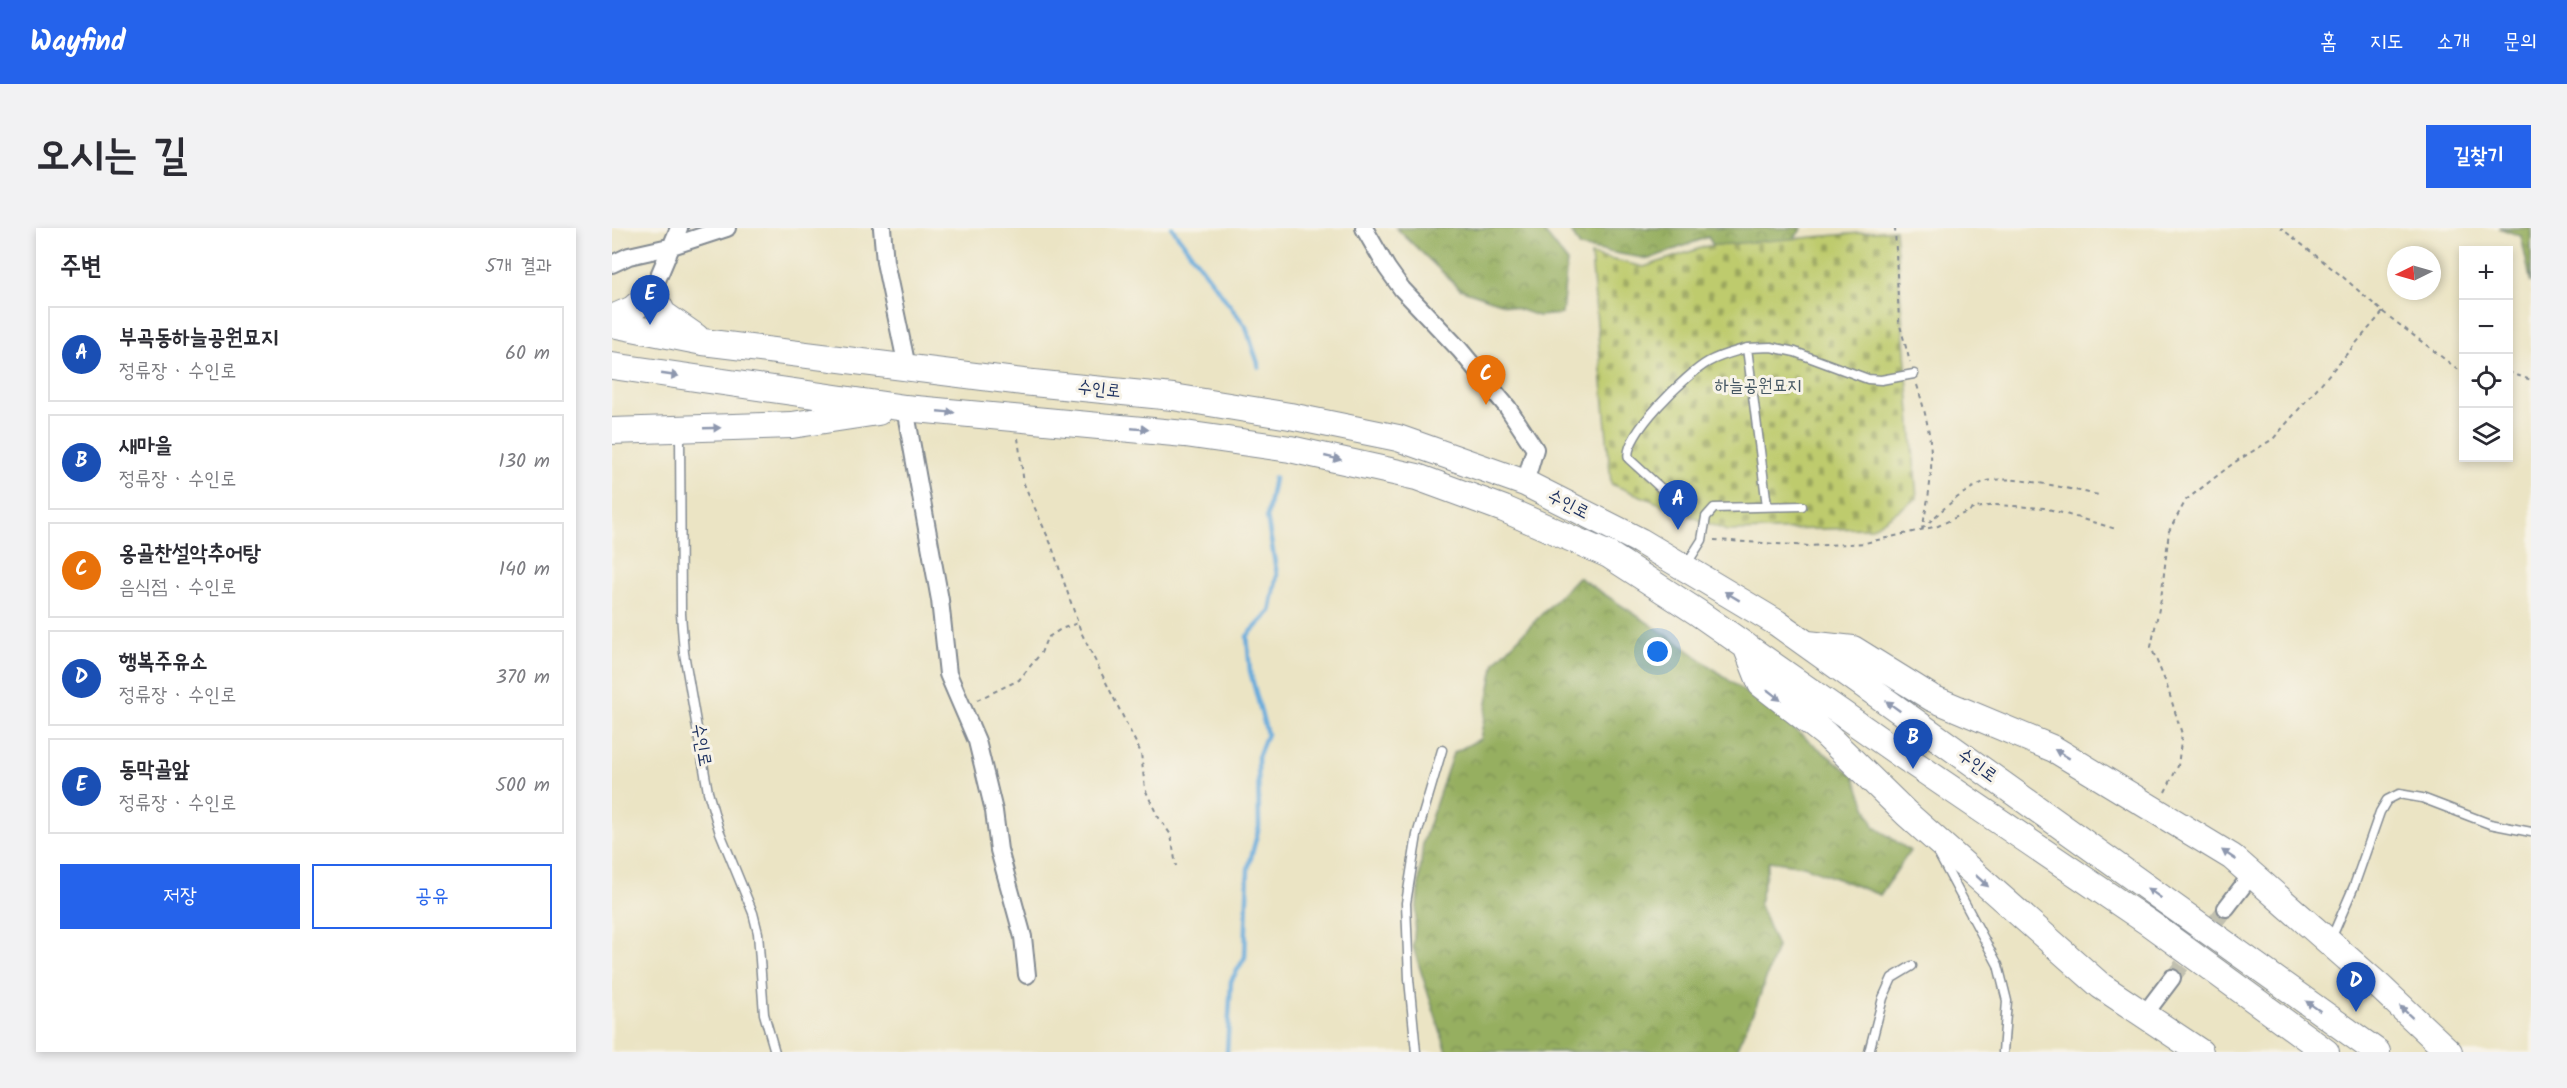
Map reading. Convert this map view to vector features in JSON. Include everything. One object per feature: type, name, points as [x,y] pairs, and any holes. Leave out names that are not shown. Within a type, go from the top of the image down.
[{"type":"main road","points":[[612,318],[633,309],[652,292],[663,314],[703,342]]},
{"type":"main road","name":"수인로","points":[[612,324],[703,342],[1173,397],[1290,416],[1398,438],[1525,483],[1640,542],[1777,623],[2377,1052]]},
{"type":"main road","name":"수인로","points":[[612,366],[905,408],[1185,434],[1290,448],[1417,477],[1504,509],[1608,555],[1746,646],[2149,923],[2326,1052]]},
{"type":"main road","points":[[612,431],[792,425],[905,408]]},
{"type":"main road","points":[[1806,644],[1853,649],[1932,698],[2054,749],[2232,857],[2449,1052]]},
{"type":"main road","points":[[1746,646],[1761,684],[1825,734],[1934,838],[2101,986],[2199,1052]]},
{"type":"street","points":[[652,292],[669,247],[679,228]]},
{"type":"street","points":[[612,264],[629,256],[669,247],[727,228]]},
{"type":"street","points":[[882,228],[885,262],[907,367]]},
{"type":"street","points":[[1364,228],[1402,289],[1460,350],[1508,408],[1535,449],[1525,483]]},
{"type":"street","points":[[905,408],[940,600],[948,674],[977,741],[991,799],[999,850],[1023,936],[1027,975]]},
{"type":"street","points":[[2226,908],[2252,874]]},
{"type":"street","points":[[2144,1015],[2172,978]]},
{"type":"lane","points":[[1675,501],[1629,459],[1628,447],[1646,422],[1691,373],[1725,354],[1747,348],[1771,347],[1795,352],[1868,379],[1881,380],[1914,374]]},
{"type":"lane","points":[[1747,348],[1767,506]]},
{"type":"lane","name":"수인로","points":[[680,428],[681,614],[684,653],[708,792],[719,830],[753,913],[758,933],[764,1014],[775,1052]]},
{"type":"lane","points":[[1684,568],[1702,540],[1706,517],[1714,508],[1802,506]]},
{"type":"lane","points":[[1416,1052],[1409,979],[1406,903],[1417,835],[1442,750]]},
{"type":"lane","points":[[2330,943],[2354,886],[2380,812],[2387,800],[2399,794],[2422,798],[2490,824],[2531,832]]},
{"type":"lane","points":[[1934,838],[1939,857],[1998,965],[2007,1001],[2003,1052]]},
{"type":"lane","points":[[1869,1052],[1883,999],[1892,978],[1911,966]]},
{"type":"path","points":[[2281,228],[2459,371]]},
{"type":"path","points":[[2156,811],[2178,766],[2182,734],[2166,683],[2151,647],[2161,599],[2169,531],[2186,500],[2235,462],[2273,439],[2383,312]]},
{"type":"path","points":[[2513,374],[2531,380]]},
{"type":"path","points":[[1015,418],[1024,484],[1052,543],[1078,623],[1141,753],[1145,789],[1157,815],[1171,835],[1176,866]]},
{"type":"path","points":[[1922,529],[1945,507],[1968,490],[1987,481],[2012,480],[2099,495]]},
{"type":"path","points":[[1702,540],[1810,546],[1865,543],[1938,526],[1975,508],[1996,505],[2045,508],[2116,530]]},
{"type":"path","points":[[963,706],[1018,680],[1041,653],[1047,638],[1061,628],[1078,623]]},
{"type":"green space","points":[[1396,228],[1541,228],[1567,261],[1562,314],[1538,316],[1460,289]]},
{"type":"green space","points":[[1569,228],[1802,228],[1772,269],[1724,263],[1708,237],[1649,259],[1580,247]]},
{"type":"green space","points":[[2499,228],[2531,228],[2531,283],[2521,236]]},
{"type":"green space","name":"하늘공원묘지","points":[[1895,230],[1917,498],[1872,528],[1727,531],[1611,484],[1591,255],[1644,267],[1707,246]]},
{"type":"green space","points":[[1578,577],[1676,641],[1854,776],[1874,826],[1910,851],[1880,895],[1804,866],[1769,861],[1759,903],[1777,947],[1757,1004],[1735,1052],[1447,1052],[1413,947],[1423,842],[1453,753],[1480,739],[1495,662]]},
{"type":"waterway","points":[[1172,228],[1246,327],[1259,367]]},
{"type":"waterway","points":[[1227,1052],[1231,981],[1245,957],[1248,869],[1259,827],[1258,757],[1267,734],[1250,671],[1247,636],[1270,612],[1277,575],[1267,517],[1274,478]]},
{"type":"tunnel","points":[[2172,978],[2226,908]]},
{"type":"place","name":"동막골앞","points":[[650,325]]},
{"type":"place","name":"옹골찬설악추어탕","points":[[1486,405]]},
{"type":"place","name":"부곡동하늘공원묘지","points":[[1678,530]]},
{"type":"place","name":"새마을","points":[[1913,769]]},
{"type":"place","name":"행복주유소","points":[[2356,1012]]}]
